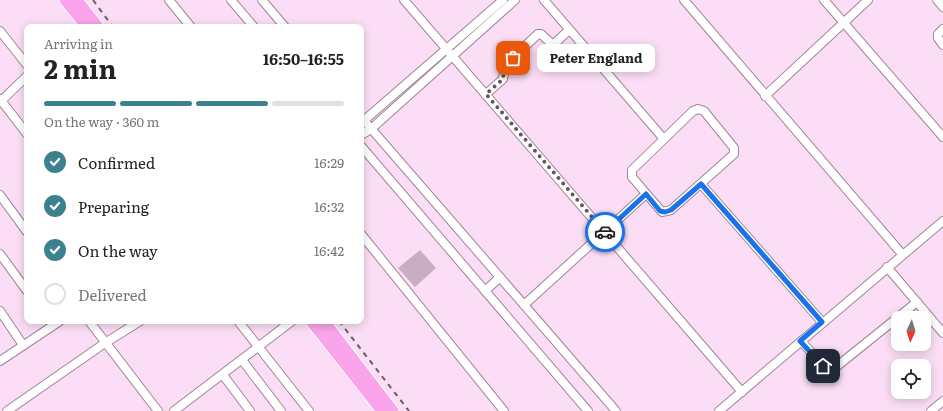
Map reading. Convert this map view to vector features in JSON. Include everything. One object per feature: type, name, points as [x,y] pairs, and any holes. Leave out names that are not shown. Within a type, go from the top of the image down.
[{"type":"highway","points":[[65,0],[85,24]]},
{"type":"highway","points":[[77,0],[85,24]]},
{"type":"highway","points":[[314,324],[370,388],[393,411]]},
{"type":"highway","points":[[326,324],[370,388],[382,411]]},
{"type":"street","points":[[168,0],[188,24]]},
{"type":"street","points":[[231,0],[251,24]]},
{"type":"street","points":[[262,0],[282,24]]},
{"type":"street","points":[[404,0],[742,392]]},
{"type":"street","points":[[364,133],[370,129],[503,0]]},
{"type":"street","points":[[364,118],[515,0]]},
{"type":"street","points":[[544,0],[663,138]]},
{"type":"street","points":[[684,0],[902,254]]},
{"type":"street","points":[[824,0],[943,137]]},
{"type":"street","points":[[765,96],[868,0]]},
{"type":"street","points":[[937,0],[943,7]]},
{"type":"street","points":[[943,29],[938,34],[938,38],[943,45]]},
{"type":"street","points":[[486,94],[503,79],[505,65],[538,34],[541,34],[551,45],[569,30]]},
{"type":"street","points":[[0,32],[24,61]]},
{"type":"street","points":[[24,79],[1,101],[24,130]]},
{"type":"street","points":[[698,109],[704,111],[734,148],[735,152],[671,210],[665,212],[660,211],[632,177],[632,170],[663,138],[693,111],[698,109]]},
{"type":"street","points":[[364,122],[616,411]]},
{"type":"street","points":[[364,150],[588,411]]},
{"type":"street","points":[[701,184],[822,322]]},
{"type":"street","points":[[524,305],[646,194]]},
{"type":"street","points":[[0,195],[24,228]]},
{"type":"street","points":[[718,411],[902,254],[943,221]]},
{"type":"street","points":[[364,238],[504,411]]},
{"type":"street","points":[[0,254],[24,287]]},
{"type":"street","points":[[887,267],[943,333]]},
{"type":"street","points":[[485,291],[500,277]]},
{"type":"street","points":[[800,341],[826,369],[831,371],[917,302]]},
{"type":"street","points":[[0,311],[23,345]]},
{"type":"street","points":[[0,361],[55,324]]},
{"type":"street","points":[[91,324],[158,411]]},
{"type":"street","points":[[7,411],[105,343],[135,324]]},
{"type":"street","points":[[240,324],[309,411]]},
{"type":"street","points":[[174,411],[288,324]]},
{"type":"street","points":[[242,360],[280,411]]},
{"type":"street","points":[[223,375],[248,410]]},
{"type":"street","points":[[931,411],[943,401]]},
{"type":"building","points":[[420,250],[436,268],[415,287],[398,268]]},
{"type":"railway","points":[[93,0],[111,24]]},
{"type":"railway","points":[[341,324],[409,411]]},
{"type":"way so far","points":[[513,58],[504,67],[503,79],[486,94],[605,232]]},
{"type":"place","name":"Peter England","points":[[513,58]]},
{"type":"route","points":[[605,232],[646,194],[660,211],[668,212],[701,184],[822,322],[800,341],[823,366]]}]
